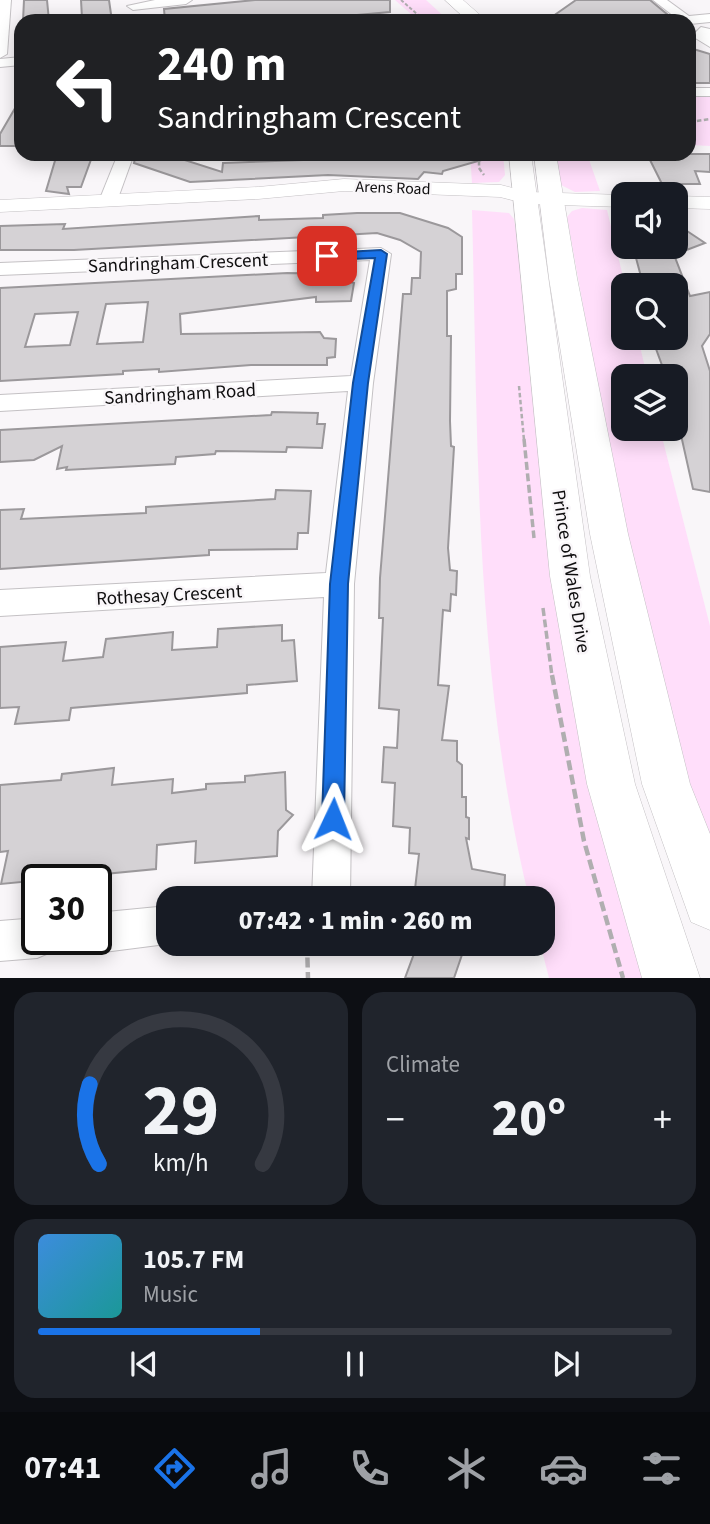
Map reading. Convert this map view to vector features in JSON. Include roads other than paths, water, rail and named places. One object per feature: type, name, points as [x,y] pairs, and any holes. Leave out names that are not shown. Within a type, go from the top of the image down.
[{"type":"main road","points":[[432,0],[448,14]]},
{"type":"main road","points":[[453,0],[470,14]]},
{"type":"main road","name":"Prince of Wales Drive","points":[[523,161],[540,199],[563,278],[609,534],[666,784],[710,903]]},
{"type":"main road","name":"Prince of Wales Drive","points":[[544,161],[540,199],[550,430],[570,576],[611,785],[671,978]]},
{"type":"street","points":[[0,54],[5,0]]},
{"type":"street","points":[[132,3],[186,0]]},
{"type":"street","points":[[659,0],[676,14]]},
{"type":"street","points":[[706,32],[698,38],[710,43]]},
{"type":"street","points":[[108,201],[123,161]]},
{"type":"street","name":"Arens Road","points":[[0,206],[258,193],[504,204],[540,199],[611,201]]},
{"type":"street","points":[[688,202],[710,202]]},
{"type":"street","name":"Sandringham Crescent","points":[[0,269],[381,254],[360,383],[339,584],[331,886]]},
{"type":"street","name":"Sandringham Road","points":[[0,402],[360,383]]},
{"type":"street","name":"Rothesay Crescent","points":[[0,604],[339,584]]},
{"type":"street","points":[[112,931],[156,927]]},
{"type":"street","points":[[0,941],[21,939]]}]
